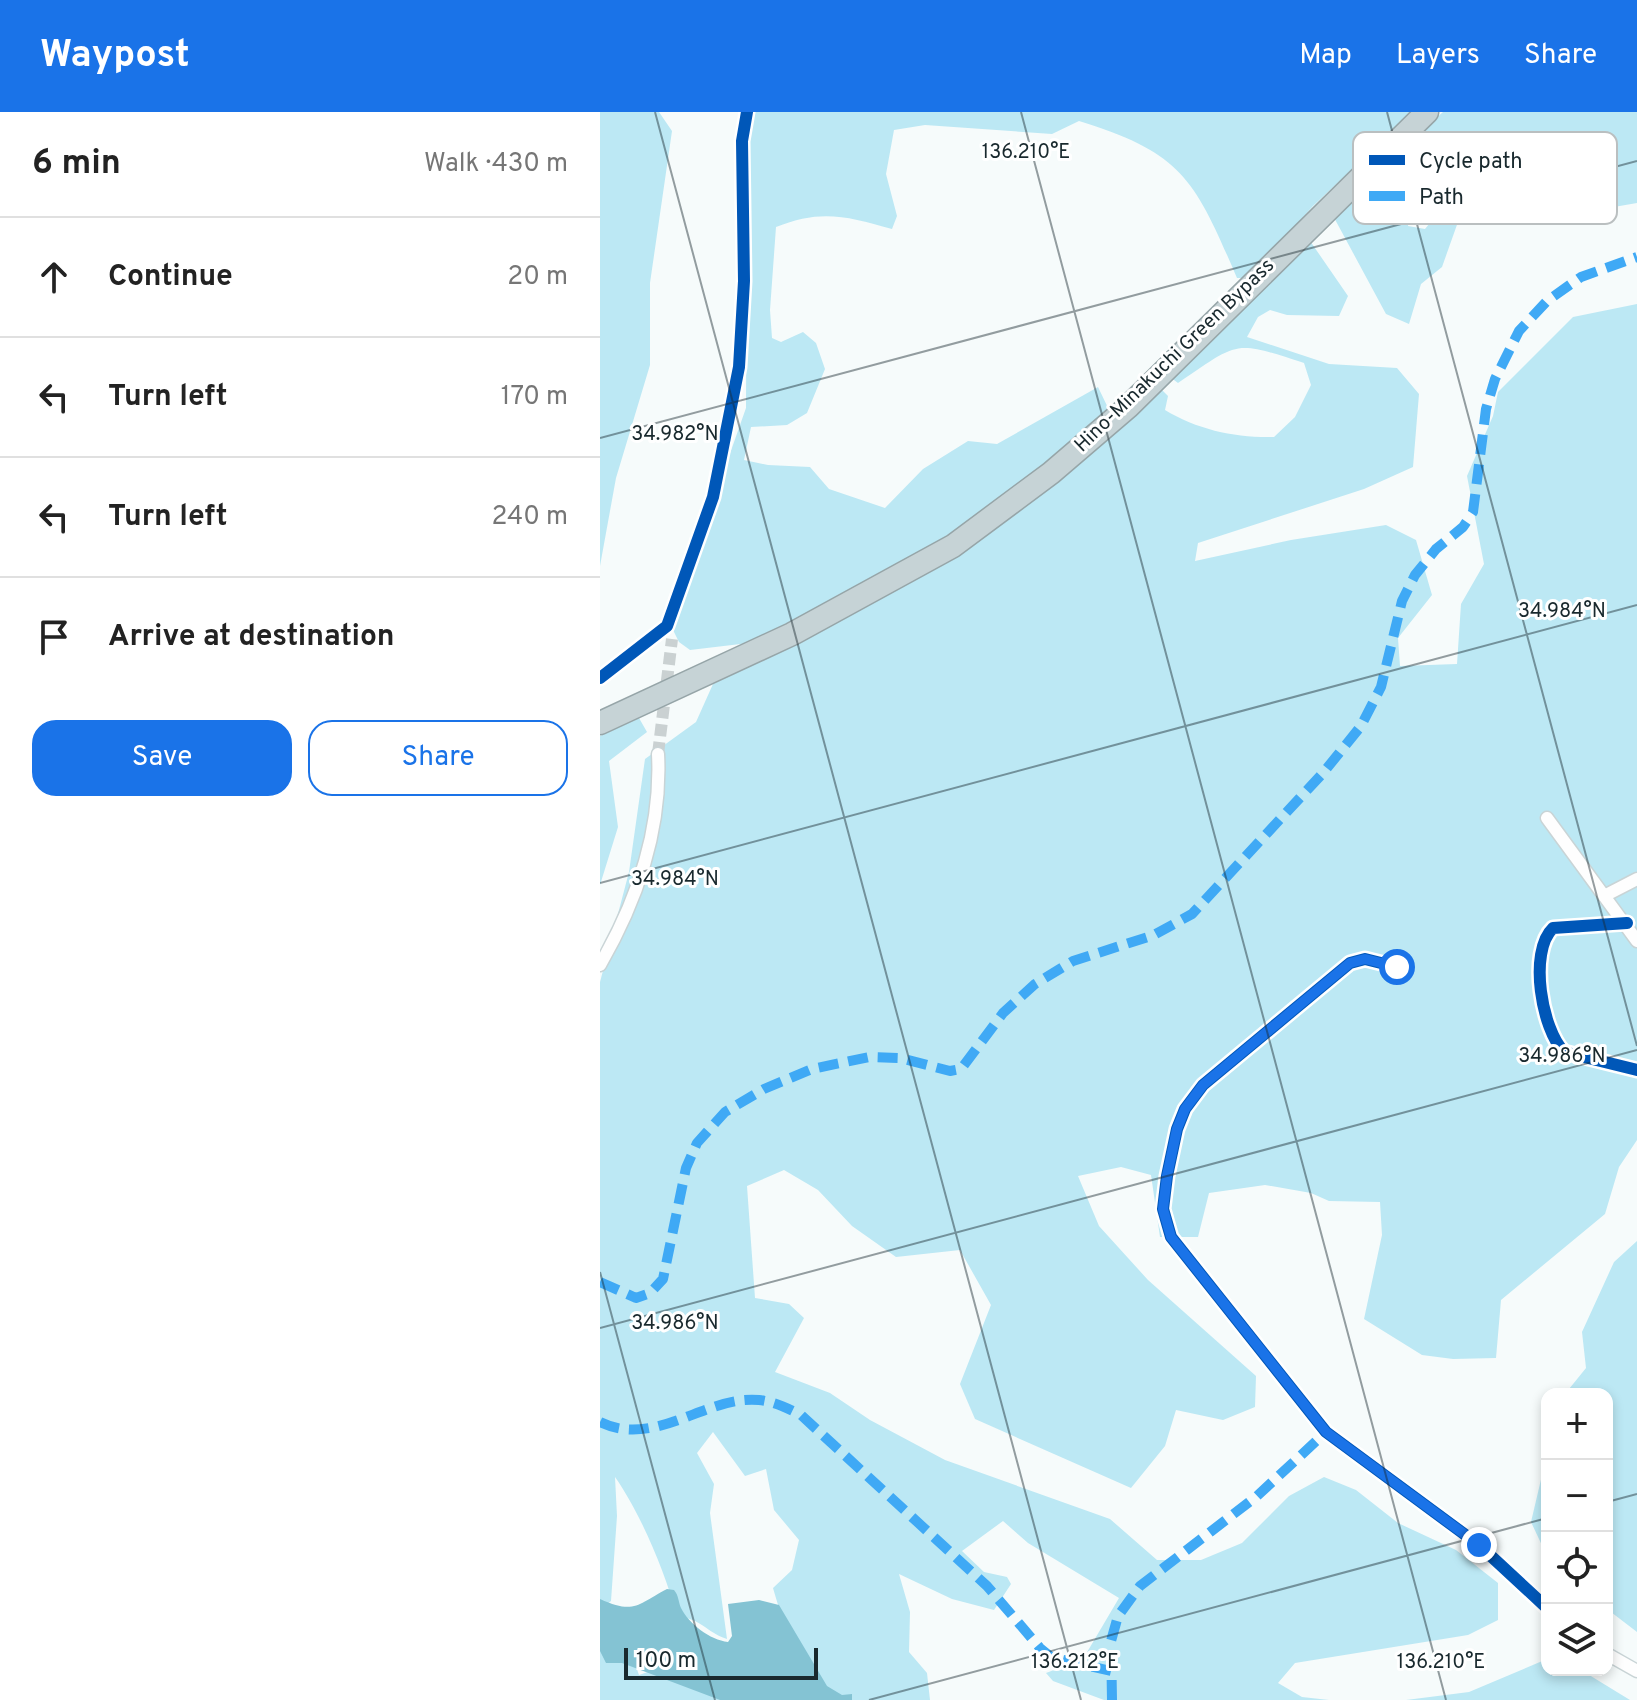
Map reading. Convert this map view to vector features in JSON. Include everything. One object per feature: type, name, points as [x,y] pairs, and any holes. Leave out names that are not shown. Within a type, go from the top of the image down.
[{"type":"highway","name":"Hino-Minakuchi Green Bypass","points":[[1407,132],[1427,112]]},
{"type":"highway","name":"Hino-Minakuchi Green Bypass","points":[[600,723],[818,620],[965,537],[1051,473],[1128,407],[1353,185]]},
{"type":"street","points":[[600,678],[669,632],[713,497],[739,367],[744,281],[742,141],[747,112]]},
{"type":"street","points":[[600,965],[637,894],[653,820],[658,754]]},
{"type":"street","points":[[1547,818],[1627,923],[1637,941]]},
{"type":"street","points":[[1606,895],[1637,879]]},
{"type":"street","points":[[1627,923],[1553,928],[1543,944],[1538,977],[1551,1026],[1564,1052],[1637,1070]]},
{"type":"street","points":[[1397,967],[1365,959],[1350,963],[1203,1085],[1177,1129],[1163,1209],[1171,1237],[1326,1432],[1479,1545],[1543,1604]]},
{"type":"street","points":[[1613,1657],[1637,1671]]},
{"type":"shaded area","points":[[600,112],[659,112],[672,131],[650,283],[650,365],[616,478],[600,566]]},
{"type":"shaded area","points":[[752,112],[1413,112],[1392,132],[1353,132],[1353,168],[1313,206],[1248,278],[1237,278],[1209,217],[1181,175],[1142,145],[1114,133],[1079,121],[1052,134],[925,125],[894,130],[886,174],[897,216],[892,229],[834,216],[806,218],[776,227],[770,310],[772,338],[781,342],[803,332],[816,343],[825,369],[807,413],[787,425],[751,427],[744,460],[768,465],[810,467],[829,489],[885,508],[923,469],[968,441],[997,444],[1098,387],[1110,412],[1024,485],[937,545],[749,643],[690,650],[679,642],[670,624],[746,408],[747,131]]},
{"type":"shaded area","points":[[1443,112],[1637,112],[1637,203],[1617,206],[1617,132],[1421,132]]},
{"type":"shaded area","points":[[1353,192],[1353,224],[1408,224],[1425,229],[1429,224],[1457,224],[1442,267],[1421,284],[1409,324],[1386,314],[1331,212]]},
{"type":"shaded area","points":[[1308,238],[1348,296],[1339,316],[1287,315],[1270,310],[1258,317],[1247,337],[1329,364],[1397,368],[1419,394],[1413,467],[1364,489],[1198,543],[1195,561],[1291,540],[1386,525],[1416,540],[1432,595],[1398,638],[1400,666],[1457,664],[1461,604],[1484,564],[1467,476],[1493,416],[1498,392],[1573,317],[1637,304],[1637,1140],[1619,1167],[1605,1214],[1501,1300],[1496,1358],[1453,1359],[1422,1355],[1364,1319],[1382,1235],[1380,1202],[1329,1201],[1311,1193],[1265,1185],[1209,1193],[1198,1237],[1160,1237],[1151,1175],[1121,1167],[1078,1176],[1099,1226],[1148,1280],[1256,1376],[1255,1407],[1223,1420],[1176,1410],[1165,1446],[1131,1488],[975,1419],[960,1384],[991,1305],[960,1250],[896,1257],[852,1226],[818,1190],[784,1170],[747,1186],[755,1298],[789,1304],[804,1318],[775,1372],[830,1393],[870,1420],[945,1460],[1110,1519],[1157,1560],[1201,1560],[1242,1543],[1289,1496],[1324,1477],[1356,1490],[1398,1523],[1456,1550],[1498,1583],[1498,1620],[1468,1635],[1295,1663],[1278,1683],[1302,1697],[1329,1700],[1104,1700],[1053,1681],[1046,1673],[1083,1659],[1119,1598],[1028,1543],[1003,1521],[962,1551],[984,1572],[1007,1577],[1011,1584],[994,1610],[952,1599],[899,1574],[910,1612],[909,1652],[927,1673],[930,1700],[839,1700],[804,1661],[790,1637],[779,1607],[773,1588],[792,1570],[799,1540],[774,1510],[766,1469],[745,1476],[713,1432],[697,1453],[714,1484],[710,1513],[727,1639],[693,1620],[677,1616],[651,1544],[615,1477],[617,1516],[611,1601],[600,1610],[600,982],[629,872],[645,759],[696,722],[713,684],[915,577],[1160,388],[1168,396],[1165,410],[1191,423],[1232,434],[1274,437],[1295,417],[1311,385],[1304,363],[1249,348],[1238,349],[1226,352],[1178,383],[1170,377]]},
{"type":"shaded area","points":[[639,718],[647,732],[609,761],[618,827],[600,885],[600,736]]},
{"type":"shaded area","points":[[1637,1241],[1637,1632],[1613,1614],[1613,1388],[1570,1388],[1586,1368],[1582,1332],[1614,1262]]},
{"type":"shaded area","points":[[1541,1480],[1541,1543],[1531,1522]]},
{"type":"shaded area","points":[[667,1589],[674,1590],[681,1608],[695,1625],[707,1635],[728,1642],[732,1636],[728,1604],[759,1600],[779,1605],[827,1686],[842,1695],[852,1694],[852,1700],[720,1700],[622,1663],[606,1663],[600,1651],[600,1599],[621,1606],[636,1606]]},
{"type":"shaded area","points":[[600,1634],[632,1655],[639,1675],[662,1667],[722,1700],[600,1700]]},
{"type":"shaded area","points":[[1541,1662],[1541,1676],[1591,1676],[1630,1700],[1406,1700],[1469,1692]]},
{"type":"tunnel","points":[[658,754],[672,639]]},
{"type":"marked path","points":[[600,1282],[636,1298],[650,1293],[663,1279],[686,1168],[697,1143],[725,1112],[764,1089],[812,1069],[869,1057],[900,1058],[950,1071],[961,1069],[1003,1013],[1035,984],[1073,961],[1154,935],[1192,914],[1323,773],[1361,726],[1381,687],[1402,601],[1415,575],[1436,549],[1463,527],[1473,512],[1486,409],[1495,379],[1519,331],[1547,301],[1581,277],[1637,257]]},
{"type":"marked path","points":[[600,1422],[620,1429],[661,1426],[739,1401],[765,1401],[796,1412],[987,1586],[1040,1648],[1051,1657],[1111,1671]]},
{"type":"marked path","points":[[1112,1700],[1111,1641],[1118,1616],[1140,1586],[1257,1496],[1326,1432]]},
{"type":"cycle path","points":[[600,678],[667,626],[713,497],[739,367],[744,281],[742,141],[747,112]]},
{"type":"cycle path","points":[[1627,923],[1553,928],[1545,939],[1541,954],[1541,991],[1549,1027],[1564,1052],[1637,1070]]},
{"type":"cycle path","points":[[1397,967],[1365,959],[1350,963],[1203,1085],[1185,1109],[1177,1129],[1163,1209],[1171,1237],[1326,1432],[1479,1545],[1543,1604]]},
{"type":"route","points":[[1397,967],[1365,959],[1350,963],[1331,975],[1203,1085],[1185,1109],[1177,1129],[1163,1209],[1171,1237],[1210,1290],[1326,1432],[1479,1545]]}]
